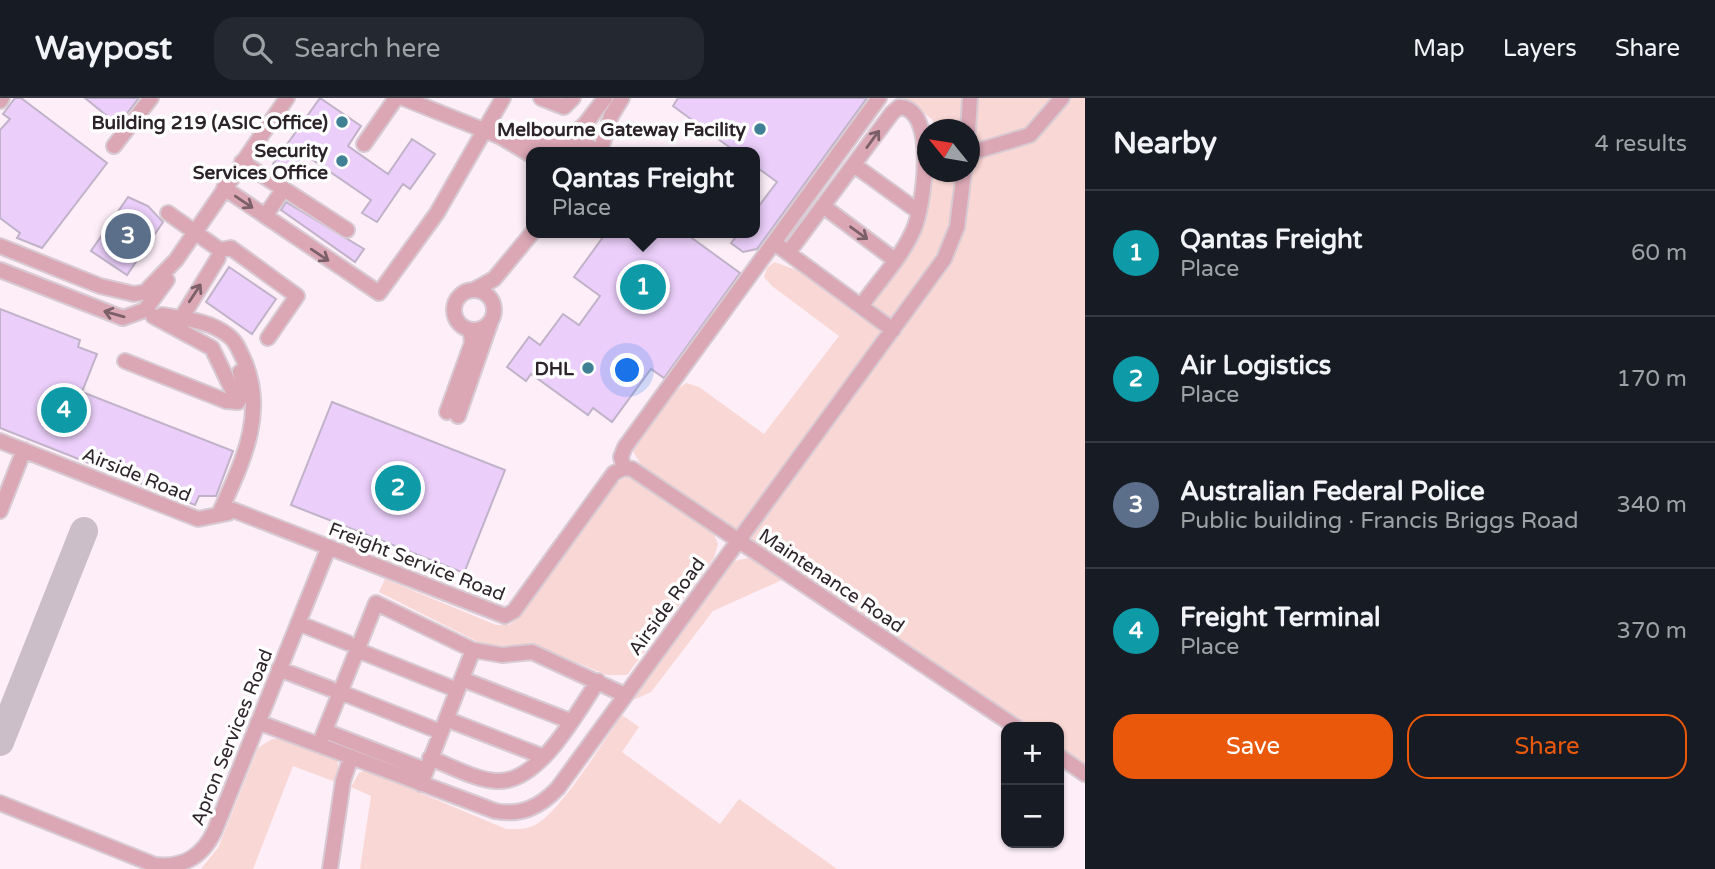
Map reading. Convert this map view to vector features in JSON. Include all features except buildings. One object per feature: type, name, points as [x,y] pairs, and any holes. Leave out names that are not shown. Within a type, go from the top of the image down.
[{"type":"street","points":[[114,146],[151,98]]},
{"type":"street","points":[[266,126],[281,98]]},
{"type":"street","points":[[100,286],[139,294],[150,289],[176,260],[287,98]]},
{"type":"street","points":[[364,144],[396,98]]},
{"type":"street","points":[[403,98],[501,137],[526,152]]},
{"type":"street","points":[[224,188],[379,293],[451,190],[503,98]]},
{"type":"street","points":[[541,98],[564,107],[573,98]]},
{"type":"street","points":[[562,145],[586,123],[605,98]]},
{"type":"street","points":[[600,147],[611,116],[622,98]]},
{"type":"street","name":"Freight Service Road","points":[[221,511],[239,513],[501,616],[509,615],[614,473],[624,468],[624,449],[879,98]]},
{"type":"street","points":[[969,119],[971,98]]},
{"type":"street","points":[[980,150],[1030,135],[1062,98]]},
{"type":"street","points":[[788,253],[892,113],[899,107],[912,111],[919,118],[925,143],[919,212],[912,234],[861,306]]},
{"type":"street","points":[[501,137],[533,144],[562,145],[583,141],[591,147]]},
{"type":"street","points":[[242,162],[347,230]]},
{"type":"street","points":[[854,165],[919,212]]},
{"type":"street","name":"Airside Road","points":[[258,722],[351,757],[425,771],[495,811],[515,814],[532,808],[558,788],[893,330],[950,246],[961,213],[963,182]]},
{"type":"street","points":[[265,216],[283,190]]},
{"type":"street","points":[[823,206],[895,260]]},
{"type":"street","points":[[168,213],[192,236],[227,253],[297,296],[268,338]]},
{"type":"street","points":[[509,264],[499,283],[493,314],[453,414],[473,336],[457,320],[454,308],[463,294],[494,279],[528,238]]},
{"type":"street","points":[[774,243],[893,330]]},
{"type":"street","points":[[0,246],[100,286],[152,315],[230,337],[253,381],[251,428],[221,511]]},
{"type":"street","points":[[179,323],[227,253]]},
{"type":"street","points":[[0,270],[115,316],[129,318],[143,311],[164,286],[176,260]]},
{"type":"street","points":[[29,282],[37,261]]},
{"type":"street","points":[[474,290],[489,297],[493,314]]},
{"type":"street","points":[[125,361],[230,402],[238,402],[245,385],[227,347],[216,339],[162,315],[143,311]]},
{"type":"street","points":[[466,328],[480,329],[493,314]]},
{"type":"street","name":"Airside Road","points":[[0,441],[198,519],[221,511]]},
{"type":"street","points":[[0,511],[24,450]]},
{"type":"street","name":"Maintenance Road","points":[[624,468],[632,469],[1009,722]]},
{"type":"street","name":"Apron Services Road","points":[[0,803],[145,862],[165,866],[180,864],[195,857],[210,841],[328,549]]},
{"type":"street","points":[[319,745],[353,647],[376,603],[473,650],[502,655],[532,652],[625,695]]},
{"type":"street","points":[[298,623],[353,647],[570,721]]},
{"type":"street","points":[[425,771],[473,650]]},
{"type":"street","points":[[279,669],[336,691],[544,757]]},
{"type":"street","points":[[325,730],[425,771],[497,781],[520,777],[544,757],[598,681]]},
{"type":"street","points":[[330,869],[343,781],[351,757]]},
{"type":"street","points":[[1064,759],[1085,774]]},
{"type":"shaded area","points":[[904,98],[1085,98],[1085,765],[1064,750],[1064,722],[1023,722],[643,468],[633,451],[674,392],[686,383],[699,387],[764,434],[839,336],[772,286],[764,277],[767,268],[774,262],[797,270],[860,317],[920,234],[927,182],[980,182],[980,119],[932,119]]},
{"type":"shaded area","points":[[628,476],[634,477],[711,527],[718,544],[714,558],[627,675],[607,675],[532,644],[490,648],[379,592],[385,579],[496,625],[509,625],[519,617],[613,484]]},
{"type":"shaded area","points":[[752,557],[784,579],[713,611],[651,692],[633,700],[729,568],[735,561]]},
{"type":"shaded area","points":[[622,715],[639,727],[622,752],[720,824],[739,799],[837,869],[360,869],[371,796],[351,787],[359,773],[366,770],[506,829],[526,828],[544,819],[568,793]]},
{"type":"shaded area","points":[[272,739],[281,739],[337,760],[340,773],[333,781],[293,766],[253,869],[201,869],[218,848],[258,748]]},
{"type":"taxiway","points":[[0,742],[84,531]]},
{"type":"place","name":"Building 219 (ASIC Office)","points":[[342,122]]},
{"type":"place","name":"Melbourne Gateway Facility","points":[[760,129]]},
{"type":"place","name":"Security Services Office","points":[[342,161]]},
{"type":"place","name":"Australian Federal Police","points":[[128,236]]},
{"type":"place","name":"Qantas Freight","points":[[643,287]]},
{"type":"place","name":"DHL","points":[[588,368]]},
{"type":"place","name":"Freight Terminal","points":[[64,410]]},
{"type":"place","name":"Air Logistics","points":[[398,488]]}]
